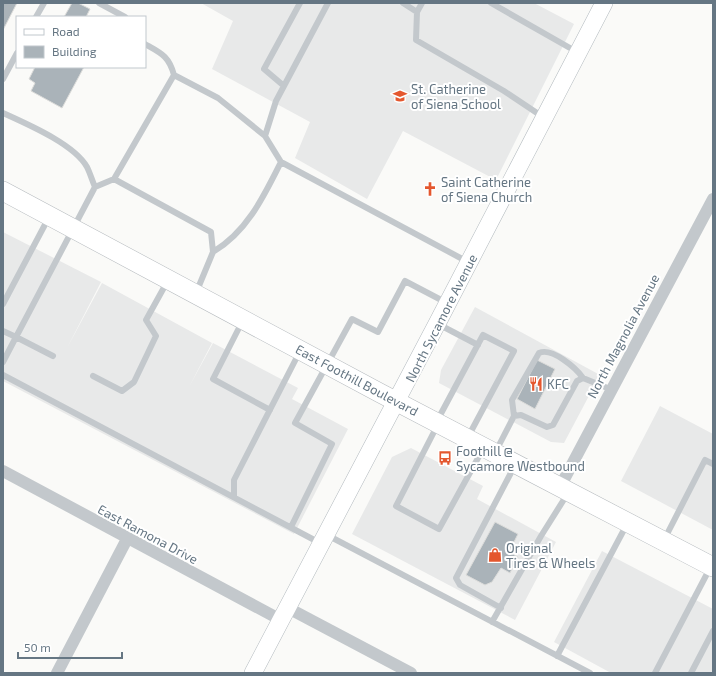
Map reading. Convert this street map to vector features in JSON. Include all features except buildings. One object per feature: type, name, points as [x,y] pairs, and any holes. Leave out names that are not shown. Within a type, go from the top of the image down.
[{"type":"main road","name":"East Foothill Boulevard","points":[[3,191],[243,320],[712,567]]},
{"type":"street","name":"North Sycamore Avenue","points":[[253,673],[323,539],[398,402],[604,3]]},
{"type":"street","name":"North Magnolia Avenue","points":[[564,489],[610,389],[713,199]]},
{"type":"street","name":"East Ramona Drive","points":[[3,471],[127,538],[284,614],[411,673]]},
{"type":"street","points":[[57,673],[127,538]]},
{"type":"lane","points":[[37,16],[44,3]]},
{"type":"lane","points":[[99,3],[123,16]]},
{"type":"lane","points":[[284,86],[264,69],[300,3]]},
{"type":"lane","points":[[264,136],[276,101],[328,3]]},
{"type":"lane","points":[[403,3],[417,12]]},
{"type":"lane","points":[[422,3],[417,12],[416,40],[504,91],[544,118]]},
{"type":"lane","points":[[491,3],[578,53]]},
{"type":"lane","points":[[146,45],[162,53],[170,63],[174,75],[218,98],[264,136],[281,162],[470,263]]},
{"type":"lane","points":[[3,79],[16,55]]},
{"type":"lane","points":[[3,362],[72,228],[95,187],[114,179],[174,75]]},
{"type":"lane","points":[[3,113],[29,125],[68,147],[86,166],[95,187]]},
{"type":"lane","points":[[213,252],[228,243],[258,208],[281,162]]},
{"type":"lane","points":[[114,179],[211,232],[213,252],[196,294]]},
{"type":"lane","points":[[3,304],[49,216]]},
{"type":"lane","points":[[92,376],[122,391],[134,382],[156,336],[146,320],[168,279]]},
{"type":"lane","points":[[290,528],[332,444],[295,423],[328,365],[352,318],[378,332],[405,281],[448,304]]},
{"type":"lane","points":[[243,320],[213,380],[270,410]]},
{"type":"lane","points":[[438,324],[478,345]]},
{"type":"lane","points":[[3,331],[53,356]]},
{"type":"lane","points":[[467,438],[514,351],[483,335],[396,506],[439,529],[514,416],[512,400],[539,353],[547,352],[572,364],[584,378],[610,389]]},
{"type":"lane","points":[[234,498],[234,480],[301,350]]},
{"type":"lane","points":[[3,375],[290,528],[323,539],[492,622],[590,673]]},
{"type":"lane","points":[[514,416],[521,415],[548,428],[553,425],[577,381],[584,378]]},
{"type":"lane","points":[[663,541],[705,460],[713,464]]},
{"type":"lane","points":[[501,608],[460,585],[456,578],[516,464]]},
{"type":"lane","points":[[492,622],[541,536],[564,489]]},
{"type":"lane","points":[[557,656],[628,522]]},
{"type":"lane","points":[[655,673],[712,567]]},
{"type":"lane","points":[[691,673],[713,631]]},
{"type":"shaded area","name":"St. Catherine of Siena School","points":[[201,3],[534,3],[574,24],[496,180],[403,131],[367,199],[295,158],[310,122],[212,69],[233,21]]},
{"type":"shaded area","points":[[3,232],[101,282],[67,348],[102,283],[212,343],[189,387],[213,343],[298,388],[292,399],[348,429],[294,534],[3,381]]},
{"type":"shaded area","points":[[475,307],[600,375],[564,443],[551,442],[439,383],[441,370]]},
{"type":"shaded area","points":[[660,406],[713,434],[713,530],[621,481]]},
{"type":"shaded area","points":[[411,448],[483,486],[477,499],[556,542],[515,620],[352,534],[392,457]]},
{"type":"shaded area","points":[[602,551],[713,609],[713,673],[611,673],[554,642]]},
{"type":"place","name":"St. Catherine of Siena School","points":[[400,96]]},
{"type":"place","name":"Saint Catherine of Siena Church","points":[[430,189]]},
{"type":"place","name":"KFC","points":[[536,384]]},
{"type":"place","name":"Foothill @ Sycamore Westbound","points":[[445,458]]},
{"type":"place","name":"Original Tires & Wheels","points":[[495,555]]}]
